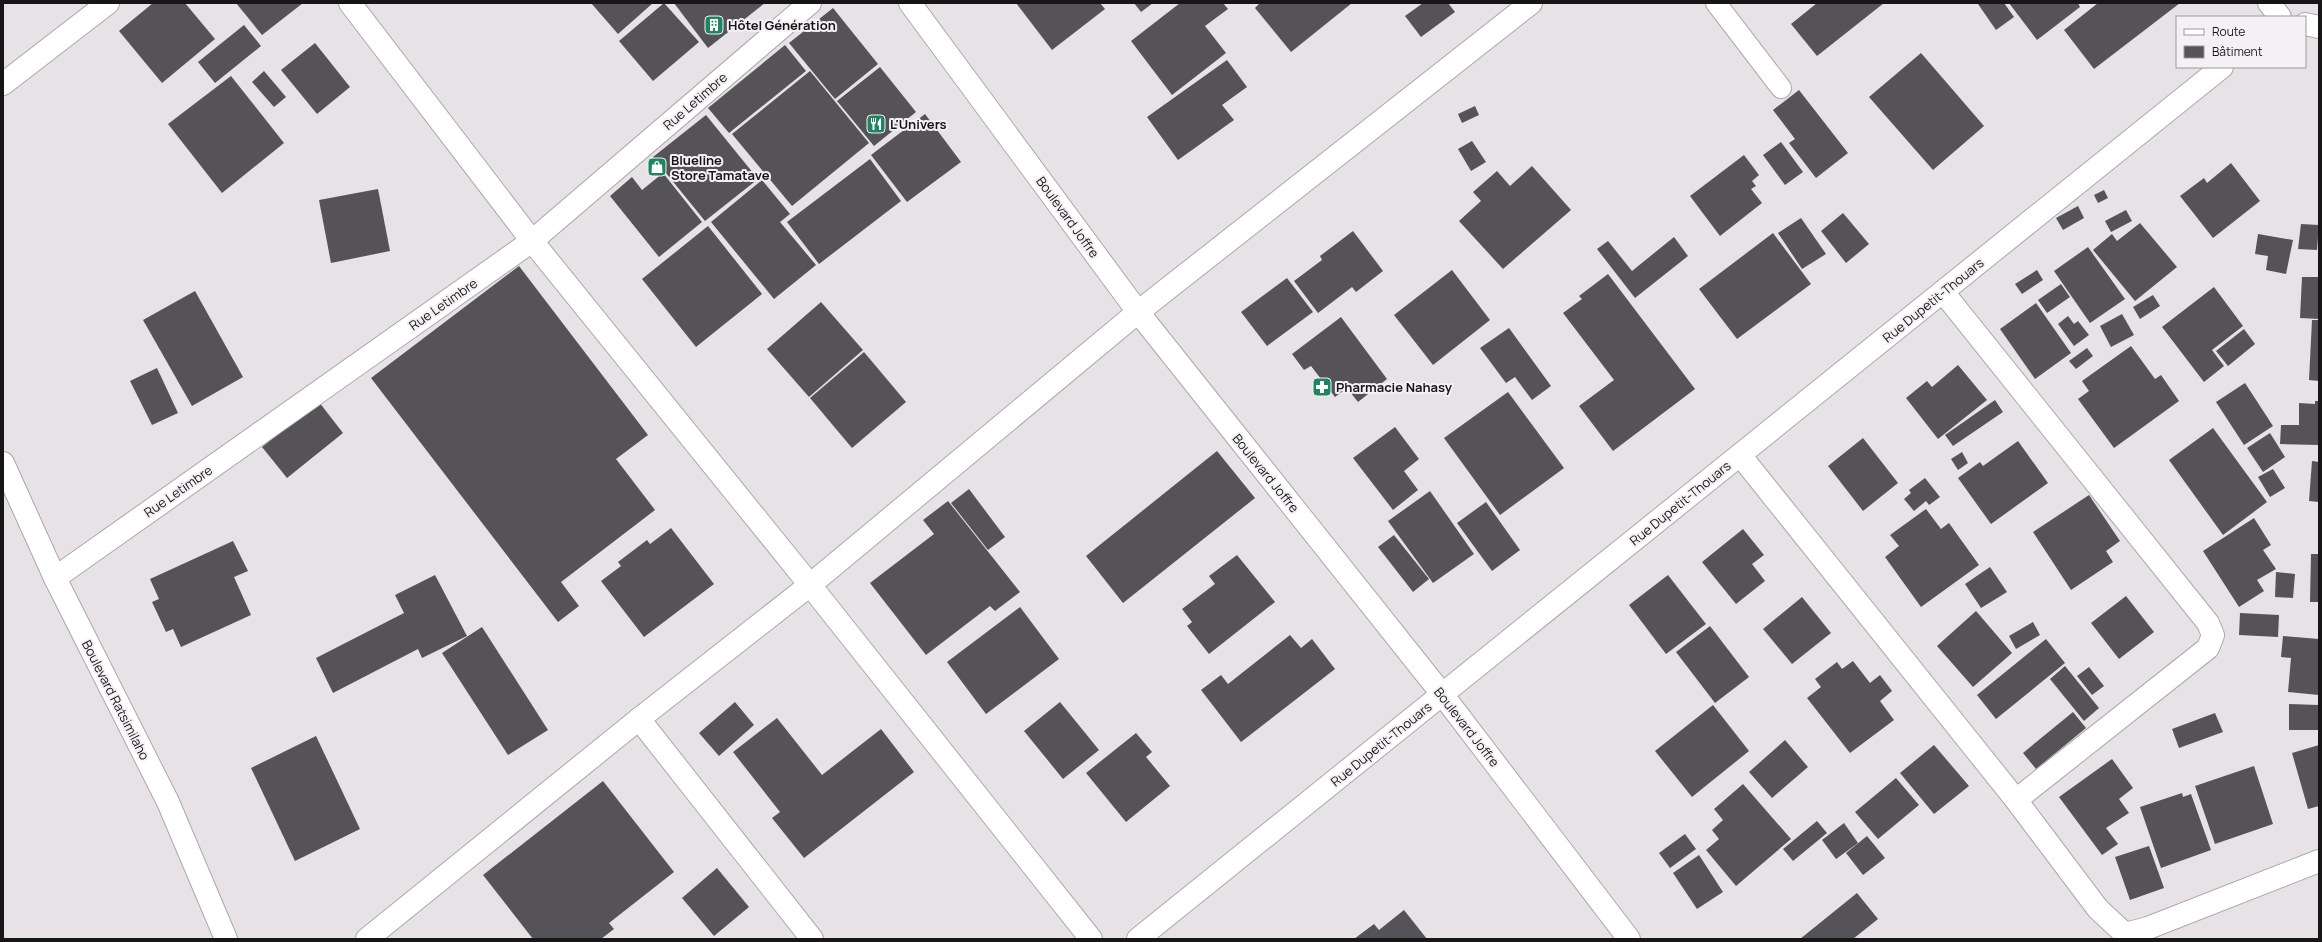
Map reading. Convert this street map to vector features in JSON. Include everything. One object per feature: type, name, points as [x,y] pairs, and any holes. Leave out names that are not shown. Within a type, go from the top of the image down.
[{"type":"street","points":[[3,84],[108,3]]},
{"type":"street","points":[[350,3],[532,241],[810,585],[1091,939]]},
{"type":"street","name":"Rue Letimbre","points":[[55,578],[532,241],[810,3]]},
{"type":"street","name":"Boulevard Joffre","points":[[910,3],[1138,312],[1442,694],[1629,939]]},
{"type":"street","points":[[366,939],[639,719],[810,585],[1138,312],[1531,3]]},
{"type":"street","points":[[2270,3],[2279,16]]},
{"type":"street","points":[[2306,24],[2319,27]]},
{"type":"street","name":"Rue Dupetit-Thouars","points":[[1138,939],[2221,68]]},
{"type":"street","points":[[1943,292],[2208,623],[2212,635],[2208,648],[2016,800]]},
{"type":"street","points":[[1740,455],[2016,800],[2098,909],[2124,934],[2148,928],[2319,861]]},
{"type":"street","name":"Boulevard Ratsimilaho","points":[[3,463],[55,578],[168,802],[226,939]]},
{"type":"street","points":[[639,719],[812,939]]},
{"type":"lane","points":[[1716,3],[1781,88]]},
{"type":"building","points":[[153,3],[185,3],[215,39],[162,83],[119,31]]},
{"type":"building","points":[[236,3],[303,3],[262,35]]},
{"type":"building","points":[[591,3],[653,3],[618,34]]},
{"type":"building","points":[[664,3],[699,42],[653,81],[619,41]]},
{"type":"building","name":"Hôtel Génération","points":[[674,3],[765,3],[708,48]]},
{"type":"building","points":[[1016,3],[1100,3],[1105,9],[1052,50]]},
{"type":"building","points":[[1134,3],[1153,3],[1141,12]]},
{"type":"building","points":[[1180,3],[1223,3],[1228,9],[1205,26],[1226,53],[1172,95],[1131,41]]},
{"type":"building","points":[[1260,3],[1352,3],[1291,52],[1255,8]]},
{"type":"building","points":[[1423,3],[1448,3],[1455,12],[1421,37],[1405,16]]},
{"type":"building","points":[[1817,3],[1884,3],[1817,56],[1791,24]]},
{"type":"building","points":[[2004,3],[2014,17],[1996,30],[1978,4]]},
{"type":"building","points":[[2009,3],[2078,3],[2080,7],[2037,40]]},
{"type":"building","points":[[2098,3],[2180,3],[2094,69],[2064,30]]},
{"type":"building","points":[[833,8],[878,64],[835,99],[789,43]]},
{"type":"building","points":[[244,25],[261,46],[215,83],[198,62]]},
{"type":"building","points":[[315,43],[350,87],[317,114],[281,70]]},
{"type":"building","points":[[785,45],[806,71],[729,133],[708,108]]},
{"type":"building","points":[[1921,53],[1984,126],[1933,170],[1869,97]]},
{"type":"building","points":[[1227,60],[1247,87],[1222,105],[1234,120],[1178,160],[1147,117]]},
{"type":"building","points":[[880,67],[916,112],[874,146],[837,101]]},
{"type":"building","points":[[264,71],[286,97],[274,107],[252,82]]},
{"type":"building","points":[[810,71],[869,143],[792,206],[732,134]]},
{"type":"building","points":[[231,76],[284,143],[222,193],[168,124]]},
{"type":"building","points":[[1799,90],[1848,153],[1816,178],[1789,143],[1795,139],[1773,110]]},
{"type":"building","points":[[1475,106],[1479,115],[1462,123],[1458,114]]},
{"type":"building","points":[[925,114],[961,162],[907,202],[871,155]]},
{"type":"building","points":[[706,115],[758,179],[705,221],[653,157]]},
{"type":"building","points":[[1472,141],[1486,162],[1471,171],[1458,149]]},
{"type":"building","points":[[1781,142],[1803,172],[1785,185],[1763,155]]},
{"type":"building","points":[[1744,155],[1759,175],[1752,181],[1756,186],[1751,189],[1762,203],[1720,236],[1690,196]]},
{"type":"building","points":[[870,159],[901,201],[819,264],[787,222]]},
{"type":"building","points":[[2231,163],[2260,201],[2213,238],[2180,196],[2204,178],[2207,183]]},
{"type":"building","points":[[1532,166],[1571,210],[1503,269],[1459,221],[1481,201],[1473,192],[1497,171],[1510,186]]},
{"type":"building","points":[[663,173],[702,222],[659,257],[610,196],[632,177],[642,190]]},
{"type":"building","points":[[762,180],[790,214],[780,222],[816,265],[774,299],[711,222]]},
{"type":"building","points":[[378,189],[390,251],[331,263],[319,200]]},
{"type":"building","points":[[2104,190],[2108,198],[2098,203],[2094,195]]},
{"type":"building","points":[[2078,206],[2084,218],[2063,230],[2056,218]]},
{"type":"building","points":[[2126,210],[2132,221],[2111,232],[2105,221]]},
{"type":"building","points":[[1843,213],[1869,244],[1846,263],[1821,231]]},
{"type":"building","points":[[1801,218],[1826,254],[1802,269],[1778,233]]},
{"type":"building","points":[[2140,223],[2177,267],[2135,301],[2093,250],[2112,234],[2117,241]]},
{"type":"building","points":[[2301,224],[2319,225],[2317,250],[2298,249]]},
{"type":"building","points":[[708,226],[762,294],[696,347],[642,279]]},
{"type":"building","points":[[1353,231],[1383,271],[1356,292],[1352,287],[1318,313],[1294,281],[1322,260],[1320,256]]},
{"type":"building","points":[[1773,233],[1811,284],[1737,339],[1699,289]]},
{"type":"building","points":[[2258,234],[2293,240],[2286,274],[2266,270],[2268,256],[2255,254]]},
{"type":"building","points":[[1674,237],[1688,256],[1635,298],[1597,249],[1608,241],[1632,271]]},
{"type":"building","points":[[2088,247],[2125,299],[2090,323],[2054,271]]},
{"type":"building","points":[[519,266],[648,435],[616,459],[655,510],[561,582],[579,606],[558,622],[371,378]]},
{"type":"building","points":[[1452,270],[1490,320],[1433,365],[1394,315]]},
{"type":"building","points":[[2037,270],[2043,280],[2022,294],[2015,284]]},
{"type":"building","points":[[1608,274],[1695,389],[1613,451],[1579,406],[1614,380],[1563,313],[1582,299],[1579,296]]},
{"type":"building","points":[[2302,277],[2319,277],[2319,319],[2300,318]]},
{"type":"building","points":[[1287,278],[1313,312],[1267,346],[1241,312]]},
{"type":"building","points":[[2061,284],[2070,297],[2047,313],[2038,300]]},
{"type":"building","points":[[2214,287],[2243,326],[2212,350],[2224,366],[2204,382],[2162,327]]},
{"type":"building","points":[[195,291],[243,377],[192,406],[143,320]]},
{"type":"building","points":[[2153,295],[2160,306],[2140,319],[2133,307]]},
{"type":"building","points":[[821,302],[863,350],[809,397],[767,349]]},
{"type":"building","points":[[2036,303],[2071,353],[2035,379],[2000,329]]},
{"type":"building","points":[[2122,314],[2134,335],[2111,347],[2100,326]]},
{"type":"building","points":[[2068,316],[2074,324],[2078,321],[2089,335],[2074,346],[2058,324]]},
{"type":"building","points":[[1341,317],[1387,379],[1358,402],[1347,388],[1335,397],[1311,366],[1304,370],[1292,354]]},
{"type":"building","points":[[2312,320],[2319,320],[2319,381],[2309,380]]},
{"type":"building","points":[[1509,328],[1551,386],[1532,400],[1515,377],[1506,383],[1480,348]]},
{"type":"building","points":[[2244,329],[2255,344],[2228,366],[2216,351]]},
{"type":"building","points":[[2131,346],[2155,379],[2161,375],[2179,401],[2114,448],[2078,399],[2089,391],[2082,381]]},
{"type":"building","points":[[2087,348],[2093,356],[2076,369],[2069,361]]},
{"type":"building","points":[[864,352],[906,402],[852,448],[810,398]]},
{"type":"building","points":[[1958,365],[1987,400],[1938,439],[1906,398],[1927,381],[1932,387]]},
{"type":"building","points":[[157,368],[178,413],[152,425],[130,381]]},
{"type":"building","points":[[2245,383],[2273,426],[2244,445],[2216,402]]},
{"type":"building","points":[[1508,392],[1564,468],[1500,515],[1444,438]]},
{"type":"building","points":[[1995,400],[2003,412],[1953,446],[1945,435]]},
{"type":"building","points":[[2315,401],[2319,401],[2319,445],[2280,444],[2281,425],[2299,425],[2299,403],[2315,404]]},
{"type":"building","points":[[319,402],[343,433],[287,478],[262,447]]},
{"type":"building","points":[[1395,427],[1419,459],[1404,471],[1418,490],[1393,510],[1353,458]]},
{"type":"building","points":[[2213,428],[2267,502],[2223,535],[2169,460]]},
{"type":"building","points":[[2270,433],[2285,457],[2263,472],[2247,448]]},
{"type":"building","points":[[1863,438],[1898,483],[1863,511],[1828,466]]},
{"type":"building","points":[[2018,441],[2048,483],[1991,524],[1958,478],[1980,462],[1983,466]]},
{"type":"building","points":[[1217,451],[1255,498],[1123,603],[1086,556]]},
{"type":"building","points":[[1962,452],[1968,463],[1958,470],[1951,459]]},
{"type":"building","points":[[2312,461],[2319,462],[2319,502],[2309,501]]},
{"type":"building","points":[[2273,469],[2285,488],[2270,497],[2258,477]]},
{"type":"building","points":[[1925,478],[1940,497],[1929,505],[1926,501],[1914,511],[1904,499],[1911,493],[1909,490]]},
{"type":"building","points":[[969,489],[1005,537],[988,550],[951,503]]},
{"type":"building","points":[[1430,491],[1474,554],[1433,583],[1388,521]]},
{"type":"building","points":[[2089,495],[2120,541],[2106,551],[2113,562],[2071,590],[2033,532]]},
{"type":"building","points":[[948,501],[1020,592],[995,611],[990,606],[926,655],[870,583],[934,534],[923,520]]},
{"type":"building","points":[[1486,502],[1520,550],[1492,571],[1457,523]]},
{"type":"building","points":[[1926,509],[1941,529],[1949,523],[1979,565],[1921,607],[1885,557],[1899,546],[1890,535]]},
{"type":"building","points":[[2254,518],[2271,545],[2263,550],[2276,569],[2257,580],[2264,591],[2239,607],[2203,551]]},
{"type":"building","points":[[671,528],[714,584],[644,637],[601,581],[621,566],[618,562],[647,540],[650,544]]},
{"type":"building","points":[[1743,529],[1764,555],[1752,564],[1765,581],[1736,604],[1702,562]]},
{"type":"building","points":[[1394,535],[1429,579],[1413,592],[1378,547]]},
{"type":"building","points":[[233,541],[248,571],[234,577],[251,615],[181,647],[173,629],[166,632],[152,602],[159,599],[150,579]]},
{"type":"building","points":[[2311,554],[2319,554],[2319,602],[2310,602]]},
{"type":"building","points":[[1237,555],[1275,602],[1209,654],[1187,626],[1192,622],[1182,609],[1215,584],[1209,576]]},
{"type":"building","points":[[1990,567],[2007,592],[1981,608],[1965,584]]},
{"type":"building","points":[[2276,572],[2295,574],[2293,598],[2275,597]]},
{"type":"building","points":[[435,575],[467,636],[422,658],[418,649],[333,693],[316,658],[404,613],[395,595]]},
{"type":"building","points":[[1668,575],[1706,624],[1666,654],[1629,605]]},
{"type":"building","points":[[2126,596],[2154,632],[2119,659],[2091,623]]},
{"type":"building","points":[[1802,597],[1831,633],[1792,664],[1763,629]]},
{"type":"building","points":[[1020,607],[1059,659],[986,714],[947,662]]},
{"type":"building","points":[[1976,611],[2012,653],[1973,687],[1937,646]]},
{"type":"building","points":[[2240,613],[2279,615],[2278,637],[2239,635]]},
{"type":"building","points":[[2033,622],[2040,635],[2016,649],[2009,636]]},
{"type":"building","points":[[1710,626],[1749,677],[1715,703],[1676,652]]},
{"type":"building","points":[[482,627],[548,730],[508,755],[442,653]]},
{"type":"building","points":[[1290,635],[1301,648],[1312,639],[1335,669],[1241,742],[1201,690],[1221,675],[1228,684]]},
{"type":"building","points":[[2283,636],[2319,639],[2319,695],[2288,692],[2291,658],[2281,657]]},
{"type":"building","points":[[2046,639],[2065,663],[1996,719],[1977,695]]},
{"type":"building","points":[[1853,661],[1870,683],[1880,675],[1892,691],[1880,701],[1894,720],[1850,753],[1807,698],[1821,687],[1815,679],[1837,662],[1842,669]]},
{"type":"building","points":[[2065,666],[2099,708],[2084,721],[2050,679]]},
{"type":"building","points":[[2089,667],[2104,686],[2092,695],[2077,676]]},
{"type":"building","points":[[735,702],[754,725],[719,756],[699,733]]},
{"type":"building","points":[[1060,702],[1099,750],[1063,779],[1024,731]]},
{"type":"building","points":[[2289,704],[2319,705],[2319,730],[2289,730]]},
{"type":"building","points":[[1713,705],[1749,751],[1692,797],[1655,751]]},
{"type":"building","points":[[2073,712],[2086,728],[2036,769],[2023,753]]},
{"type":"building","points":[[2215,713],[2223,732],[2179,748],[2172,729]]},
{"type":"building","points":[[777,718],[822,775],[881,729],[914,772],[804,858],[772,818],[780,812],[733,752]]},
{"type":"building","points":[[1136,733],[1152,752],[1146,757],[1170,786],[1126,822],[1086,773]]},
{"type":"building","points":[[316,736],[360,829],[295,861],[251,768]]},
{"type":"building","points":[[1785,740],[1808,767],[1772,798],[1749,772]]},
{"type":"building","points":[[1934,745],[1969,786],[1934,814],[1900,773]]},
{"type":"building","points":[[2319,745],[2319,806],[2308,809],[2292,753]]},
{"type":"building","points":[[2112,759],[2133,788],[2119,799],[2129,813],[2106,828],[2118,844],[2102,855],[2059,797]]},
{"type":"building","points":[[2254,766],[2273,824],[2215,844],[2195,786]]},
{"type":"building","points":[[1896,778],[1919,805],[1878,839],[1855,812]]},
{"type":"building","points":[[603,781],[674,872],[609,923],[614,929],[601,939],[533,939],[483,875]]},
{"type":"building","points":[[1743,784],[1791,839],[1736,886],[1706,850],[1719,839],[1712,830],[1723,820],[1714,809]]},
{"type":"building","points":[[2182,793],[2183,797],[2191,794],[2211,850],[2161,868],[2140,807]]},
{"type":"building","points":[[1817,821],[1827,833],[1793,861],[1783,849]]},
{"type":"building","points":[[1844,823],[1858,843],[1836,859],[1822,840]]},
{"type":"building","points":[[1685,834],[1696,849],[1670,868],[1659,853]]},
{"type":"building","points":[[1867,836],[1885,858],[1863,875],[1846,853]]},
{"type":"building","points":[[2149,846],[2164,888],[2130,900],[2115,857]]},
{"type":"building","points":[[1699,855],[1723,892],[1697,909],[1673,873]]},
{"type":"building","points":[[717,868],[749,907],[714,936],[682,898]]},
{"type":"building","points":[[1857,893],[1878,919],[1853,939],[1800,939]]},
{"type":"building","points":[[1404,910],[1427,939],[1354,939],[1374,924],[1379,930]]},
{"type":"place","name":"Hôtel Génération","points":[[714,25]]},
{"type":"place","name":"L'Univers","points":[[876,124]]},
{"type":"place","name":"Blueline Store Tamatave","points":[[657,167]]},
{"type":"place","name":"Pharmacie Nahasy","points":[[1322,387]]}]
